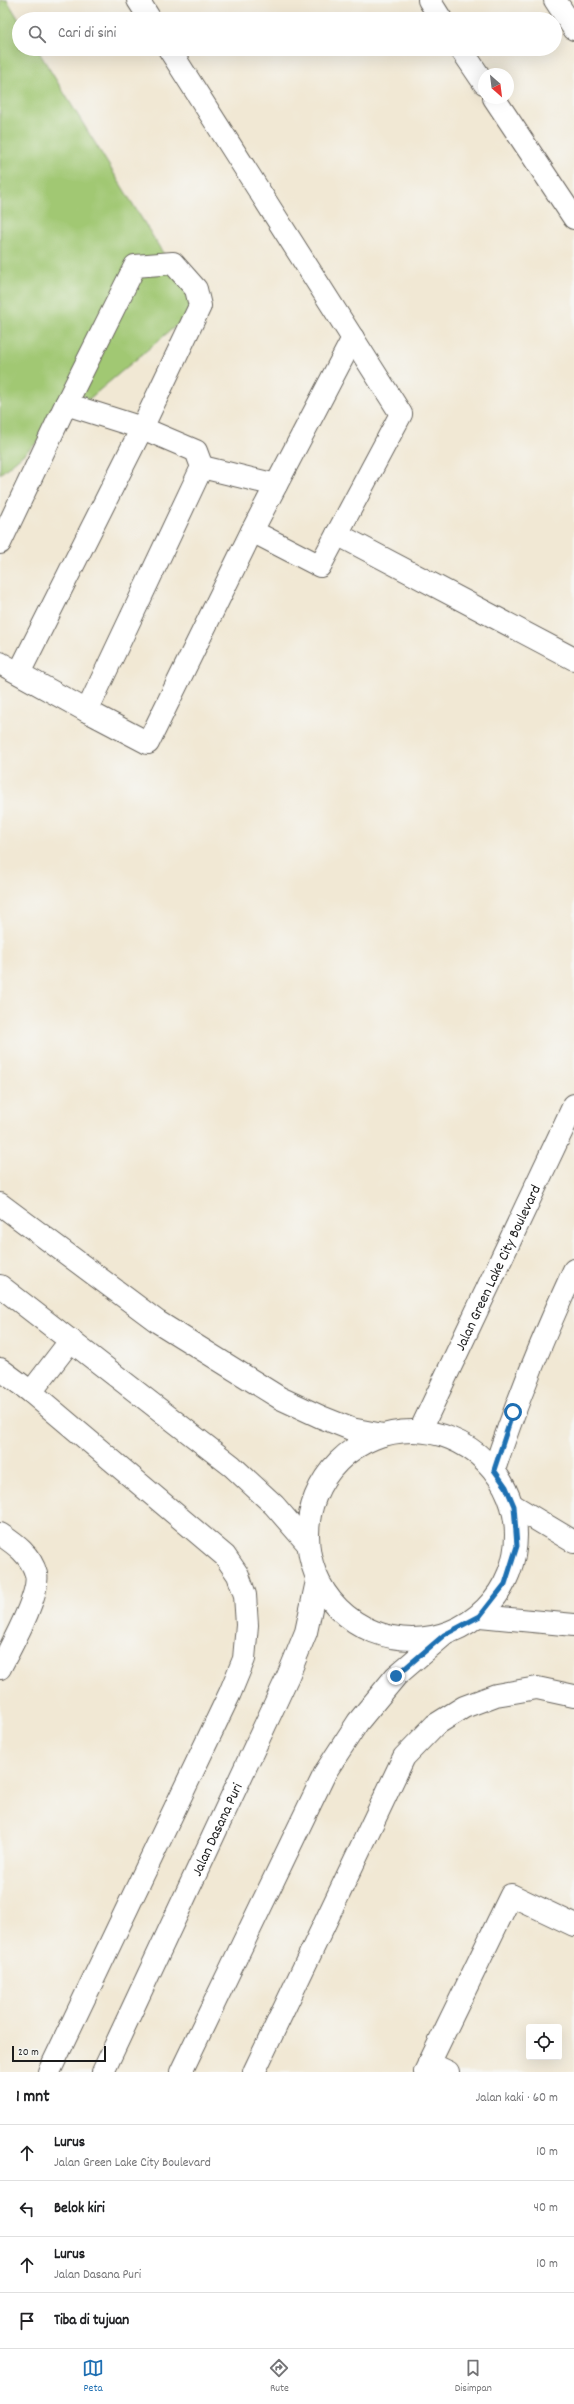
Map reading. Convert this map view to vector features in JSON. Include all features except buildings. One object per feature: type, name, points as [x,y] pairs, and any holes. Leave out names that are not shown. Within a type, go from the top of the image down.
[{"type":"main road","points":[[138,0],[146,12]]},
{"type":"main road","points":[[429,0],[437,12]]},
{"type":"main road","points":[[555,0],[574,29]]},
{"type":"main road","points":[[173,56],[401,414],[320,566],[252,531]]},
{"type":"main road","points":[[466,56],[478,74]]},
{"type":"main road","points":[[498,104],[574,218]]},
{"type":"main road","points":[[0,543],[66,404],[135,266],[173,263],[196,289],[200,306],[142,428],[10,668],[148,743],[252,531],[353,338]]},
{"type":"main road","points":[[66,404],[142,428],[196,451],[202,467],[87,710]]},
{"type":"main road","points":[[202,467],[276,485]]},
{"type":"main road","points":[[337,534],[574,658]]},
{"type":"main road","name":"Jalan Green Lake City Boulevard","points":[[420,1431],[574,1104]]},
{"type":"main road","points":[[0,1204],[158,1322],[280,1398],[345,1426],[383,1435],[420,1431],[462,1442],[494,1470],[506,1487],[514,1506],[517,1546],[505,1584],[480,1616],[444,1635],[396,1676],[358,1722],[326,1771],[181,2072]]},
{"type":"main road","points":[[494,1470],[513,1412],[535,1355],[574,1270]]},
{"type":"main road","points":[[0,1286],[232,1466],[274,1505],[307,1543]]},
{"type":"main road","points":[[31,1392],[71,1340]]},
{"type":"main road","points":[[0,1369],[31,1392],[225,1556],[238,1575],[245,1595],[247,1625],[244,1659],[230,1693],[48,2072]]},
{"type":"main road","points":[[383,1435],[351,1451],[326,1476],[311,1508],[307,1543],[317,1581],[339,1612],[371,1632],[407,1640],[444,1635]]},
{"type":"main road","points":[[514,1506],[574,1542]]},
{"type":"main road","points":[[0,1534],[24,1551],[36,1575],[31,1603],[0,1668]]},
{"type":"main road","name":"Jalan Dasana Puri","points":[[103,2072],[288,1676],[306,1632],[317,1581]]},
{"type":"main road","points":[[480,1616],[559,1622],[574,1625]]},
{"type":"main road","points":[[254,2072],[404,1757],[435,1725],[464,1707],[496,1695],[537,1688],[574,1696]]},
{"type":"main road","points":[[434,2069],[511,1896],[574,1926]]},
{"type":"green space","points":[[0,0],[7,0],[14,12],[12,12],[12,56],[41,56],[197,308],[0,474]]},
{"type":"route","points":[[396,1676],[444,1635],[480,1616],[505,1584],[517,1546],[514,1506],[506,1487],[494,1470],[513,1412]]}]
